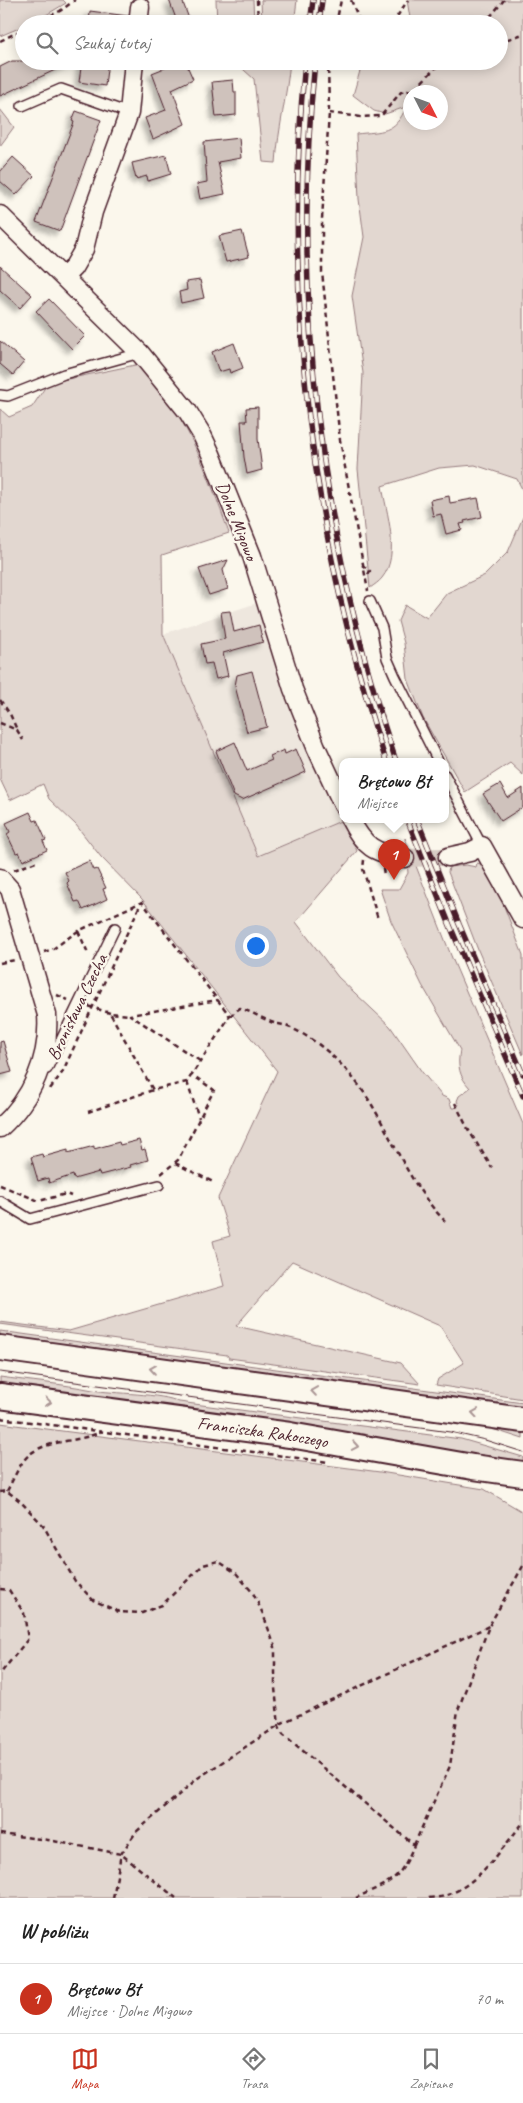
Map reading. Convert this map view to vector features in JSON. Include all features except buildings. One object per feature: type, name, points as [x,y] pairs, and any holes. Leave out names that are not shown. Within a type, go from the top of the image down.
[{"type":"main road","points":[[0,1348],[523,1420]]},
{"type":"main road","name":"Franciszka Rakoczego","points":[[0,1396],[290,1435],[473,1468],[523,1474]]},
{"type":"street","points":[[64,277],[73,268],[84,249],[92,212],[128,113],[133,70]]},
{"type":"street","name":"Dolne Migowo","points":[[0,215],[140,353],[188,412],[212,454],[252,556],[293,689],[316,747],[339,797]]},
{"type":"street","points":[[352,823],[356,831],[369,846],[385,854],[405,858]]},
{"type":"street","points":[[448,857],[470,852],[482,846],[523,919]]},
{"type":"street","name":"Bronisława Czecha","points":[[0,1128],[21,1105],[34,1082],[46,1048],[47,1015],[10,889],[4,875]]},
{"type":"lane","points":[[22,106],[61,89],[128,113]]},
{"type":"lane","points":[[0,395],[8,396],[64,374],[140,353]]},
{"type":"lane","points":[[372,604],[382,628],[388,658],[395,676],[436,758]]},
{"type":"lane","points":[[449,783],[482,846]]},
{"type":"lane","name":"Bronisława Czecha","points":[[34,1082],[45,1073],[115,928]]},
{"type":"lane","points":[[0,1201],[30,1220],[158,1185]]},
{"type":"path","points":[[52,15],[74,0]]},
{"type":"path","points":[[257,0],[258,15]]},
{"type":"path","points":[[338,15],[340,0]]},
{"type":"path","points":[[351,0],[357,15]]},
{"type":"path","points":[[398,15],[408,0]]},
{"type":"path","points":[[492,15],[504,0]]},
{"type":"path","points":[[0,41],[15,34]]},
{"type":"path","points":[[508,39],[523,34]]},
{"type":"path","points":[[328,70],[329,113],[322,218],[323,280],[340,440],[362,565],[372,604]]},
{"type":"path","points":[[329,113],[361,117],[381,116],[401,92],[414,90],[433,70]]},
{"type":"path","points":[[362,565],[370,571],[365,579]]},
{"type":"path","points":[[0,700],[10,714],[23,740]]},
{"type":"path","points":[[0,723],[17,730]]},
{"type":"path","points":[[369,846],[362,869],[378,919]]},
{"type":"path","points":[[4,875],[36,862]]},
{"type":"path","points":[[49,950],[78,932],[142,902],[230,1016]]},
{"type":"path","points":[[78,932],[91,960]]},
{"type":"path","points":[[15,960],[18,969]]},
{"type":"path","points":[[61,997],[67,999]]},
{"type":"path","points":[[93,1008],[110,1013],[130,1015],[218,1000]]},
{"type":"path","points":[[88,1112],[153,1090],[186,1082],[230,1016],[235,1010],[240,1008],[256,1013],[271,1022],[286,1026],[310,1039],[345,1068],[359,1085],[372,1106],[420,1193],[444,1221]]},
{"type":"path","points":[[110,1013],[153,1090]]},
{"type":"path","points":[[130,1015],[200,1061]]},
{"type":"path","points":[[158,1185],[156,1178],[178,1160],[214,1090],[192,1074]]},
{"type":"path","points":[[186,1082],[199,1118]]},
{"type":"path","points":[[455,1103],[492,1168]]},
{"type":"path","points":[[175,1163],[215,1184]]},
{"type":"path","points":[[0,1184],[39,1201],[66,1194],[73,1197]]},
{"type":"path","points":[[0,1418],[334,1463]]},
{"type":"path","points":[[100,1432],[101,1426]]},
{"type":"path","points":[[7,1491],[23,1462],[38,1448],[88,1438],[100,1432]]},
{"type":"path","points":[[0,1492],[7,1491],[20,1500],[43,1526],[75,1581],[94,1600],[119,1612],[142,1613],[162,1605],[203,1565],[218,1561],[236,1573],[253,1593],[275,1647],[275,1688],[279,1726],[284,1734],[414,1844]]},
{"type":"path","points":[[356,1898],[394,1880],[406,1865],[450,1766],[458,1710],[489,1626],[523,1566]]},
{"type":"path","points":[[0,1590],[9,1590],[24,1612],[28,1638],[0,1674]]},
{"type":"path","points":[[113,1898],[121,1854],[136,1832],[198,1778],[279,1726],[489,1626]]},
{"type":"path","points":[[428,1898],[444,1896],[461,1888],[477,1876],[523,1823]]},
{"type":"path","points":[[0,1834],[48,1840],[121,1854],[176,1898]]},
{"type":"shaded area","points":[[0,0],[63,0],[66,3],[46,15],[15,15],[15,30],[0,36]]},
{"type":"shaded area","points":[[216,0],[253,0],[254,15],[217,15]]},
{"type":"shaded area","points":[[261,0],[297,0],[295,15],[262,15]]},
{"type":"shaded area","points":[[407,0],[523,0],[523,491],[517,479],[475,465],[439,468],[382,486],[391,533],[391,557],[388,568],[382,578],[370,588],[358,469],[363,373],[352,296],[364,237],[359,199],[356,134],[387,130],[397,122],[403,114],[403,130],[448,130],[448,85],[403,85],[403,108],[385,114],[374,111],[353,95],[360,70],[508,70],[508,15],[410,15]]},
{"type":"shaded area","points":[[244,70],[289,70],[276,163],[263,162],[254,79]]},
{"type":"shaded area","points":[[0,109],[14,127],[0,146]]},
{"type":"shaded area","points":[[140,364],[156,382],[182,422],[194,444],[213,488],[229,533],[162,555],[163,634],[258,856],[339,822],[344,823],[357,851],[296,922],[338,977],[390,1026],[422,1072],[442,1096],[449,1099],[452,1108],[455,1108],[459,1105],[457,1101],[459,1096],[470,1088],[463,1079],[460,1070],[460,1050],[422,985],[391,921],[380,889],[399,889],[408,873],[405,838],[452,958],[523,1124],[523,1399],[436,1385],[438,1379],[464,1363],[440,1326],[292,1261],[236,1326],[401,1363],[420,1384],[0,1324],[0,1322],[69,1331],[224,1286],[213,1241],[230,1236],[218,1198],[277,1071],[142,899],[101,857],[76,825],[49,799],[43,784],[10,800],[0,779],[0,409],[9,417],[32,407],[48,383]]},
{"type":"shaded area","points":[[523,517],[523,775],[510,763],[465,792],[449,764],[449,758],[446,758],[423,718],[408,679],[404,643],[398,621],[405,605],[427,618],[447,593],[485,575],[508,552]]},
{"type":"shaded area","points":[[257,603],[278,662],[296,726],[307,739],[339,811],[339,822],[258,856],[163,634]]},
{"type":"shaded area","points":[[477,863],[485,865],[493,878],[523,955],[523,1055],[478,950],[448,872],[449,867],[466,865],[476,867]]},
{"type":"shaded area","points":[[0,1331],[523,1403],[523,1411],[0,1340]]},
{"type":"shaded area","points":[[0,1358],[523,1428],[523,1439],[483,1426],[455,1421],[14,1363],[11,1361],[0,1361]]},
{"type":"shaded area","points":[[0,1377],[102,1391],[150,1395],[179,1402],[461,1439],[523,1457],[523,1465],[0,1387]]},
{"type":"shaded area","points":[[0,1423],[380,1472],[484,1489],[523,1512],[523,1898],[0,1898]]},
{"type":"tunnel","points":[[405,858],[448,857]]},
{"type":"tram line","points":[[0,1372],[450,1432],[485,1440],[523,1452]]},
{"type":"railway","points":[[311,15],[313,0]]},
{"type":"railway","points":[[320,15],[322,0]]},
{"type":"railway","points":[[304,70],[299,150],[297,239],[301,327],[309,416],[321,503],[338,590],[360,676],[385,758]]},
{"type":"railway","points":[[314,70],[308,150],[307,238],[310,327],[318,416],[331,503],[348,590],[370,676],[395,758]]},
{"type":"railway","points":[[409,823],[523,1096]]},
{"type":"railway","points":[[419,823],[523,1074]]},
{"type":"place","name":"Brętowo Bt","points":[[394,880]]}]
